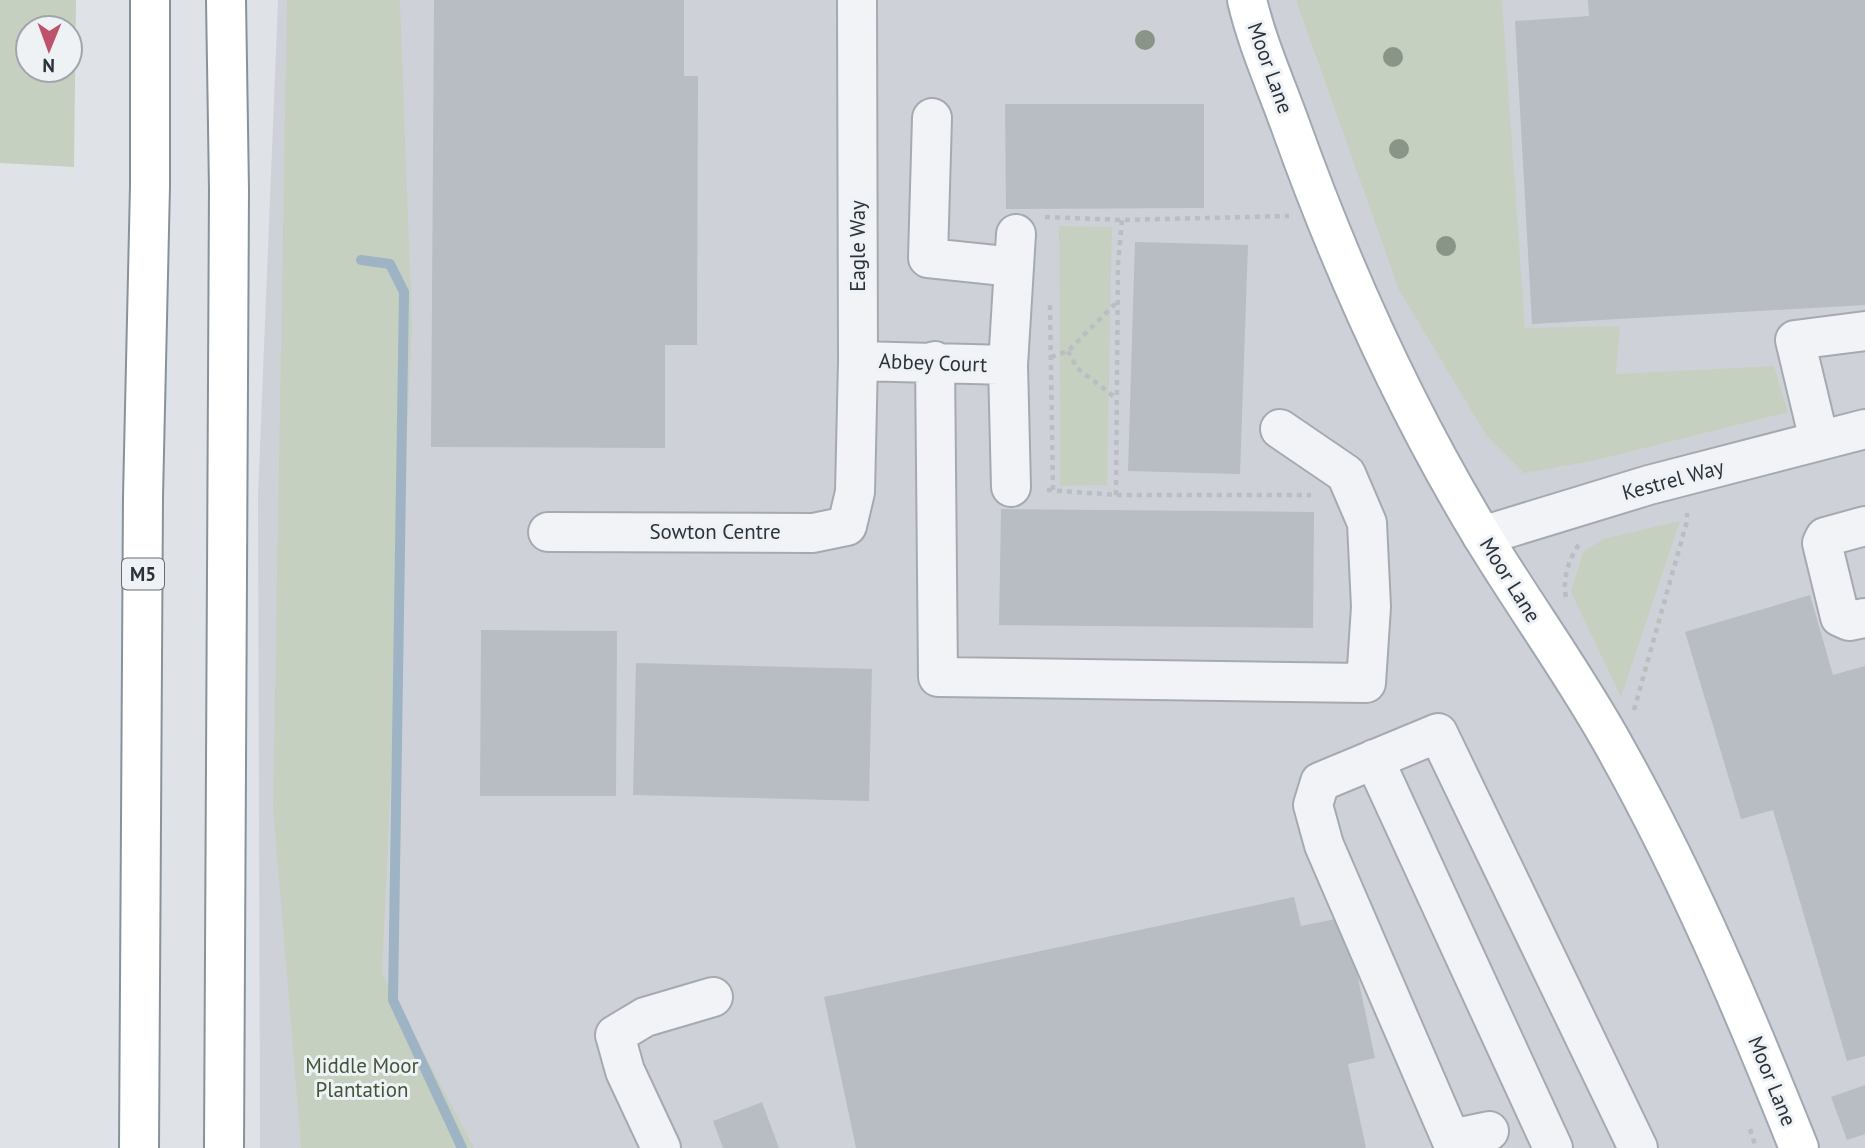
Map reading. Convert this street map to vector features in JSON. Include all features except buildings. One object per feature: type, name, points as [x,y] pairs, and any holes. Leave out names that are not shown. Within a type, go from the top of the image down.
[{"type":"main road","name":"M5","points":[[139,1148],[143,497],[150,199],[150,0]]},
{"type":"main road","points":[[224,1148],[229,190],[226,0]]},
{"type":"main road","name":"Moor Lane","points":[[1247,0],[1323,216],[1375,335],[1432,450],[1482,536],[1599,720],[1667,846],[1754,1037],[1798,1148]]},
{"type":"street","name":"Eagle Way","points":[[855,492],[858,360],[857,0]]},
{"type":"street","points":[[932,118],[928,258],[1032,237]]},
{"type":"street","name":"Abbey Court","points":[[1011,487],[1008,365],[1032,237]]},
{"type":"street","points":[[1819,440],[1795,340],[1865,331]]},
{"type":"street","name":"Abbey Court","points":[[858,360],[1008,365]]},
{"type":"street","points":[[935,361],[937,677],[1366,683],[1371,607],[1367,523],[1346,474],[1280,429]]},
{"type":"street","name":"Kestrel Way","points":[[1482,536],[1649,485],[1865,429]]},
{"type":"street","name":"Sowton Centre","points":[[548,532],[813,533],[847,526],[855,492]]},
{"type":"street","points":[[1865,527],[1825,537],[1822,543],[1840,617],[1849,621],[1865,618]]},
{"type":"street","points":[[1374,759],[1546,1132],[1491,1140],[1451,1139],[1324,845],[1313,805],[1320,782],[1374,759],[1438,733],[1638,1148]]},
{"type":"street","points":[[661,1148],[625,1071],[615,1035],[645,1017],[713,997]]},
{"type":"path","points":[[1032,237],[1122,220],[1296,216]]},
{"type":"path","points":[[1116,495],[1118,301],[1122,220]]},
{"type":"path","points":[[1050,293],[1053,490]]},
{"type":"path","points":[[1051,357],[1068,351],[1118,301]]},
{"type":"path","points":[[1068,351],[1077,368],[1117,399]]},
{"type":"path","points":[[1011,487],[1116,495],[1355,496]]},
{"type":"path","points":[[1628,719],[1634,712],[1688,521],[1687,512]]},
{"type":"shaded area","points":[[278,0],[1865,0],[1865,1148],[260,1148],[258,496]]},
{"type":"green space","points":[[0,0],[76,0],[76,14],[14,14],[14,84],[75,84],[74,167],[0,163]]},
{"type":"green space","name":"Middle Moor Plantation","points":[[287,0],[400,0],[412,326],[382,973],[474,1148],[301,1148],[273,807]]},
{"type":"green space","points":[[1296,0],[1502,0],[1525,328],[1620,326],[1616,374],[1774,366],[1788,412],[1592,461],[1524,473],[1486,435],[1399,290]]},
{"type":"green space","points":[[1059,226],[1112,227],[1107,485],[1060,486]]},
{"type":"green space","points":[[1680,521],[1621,697],[1571,592],[1583,552],[1603,539]]},
{"type":"waterway","points":[[361,260],[390,264],[404,292],[393,1000],[462,1148]]}]
